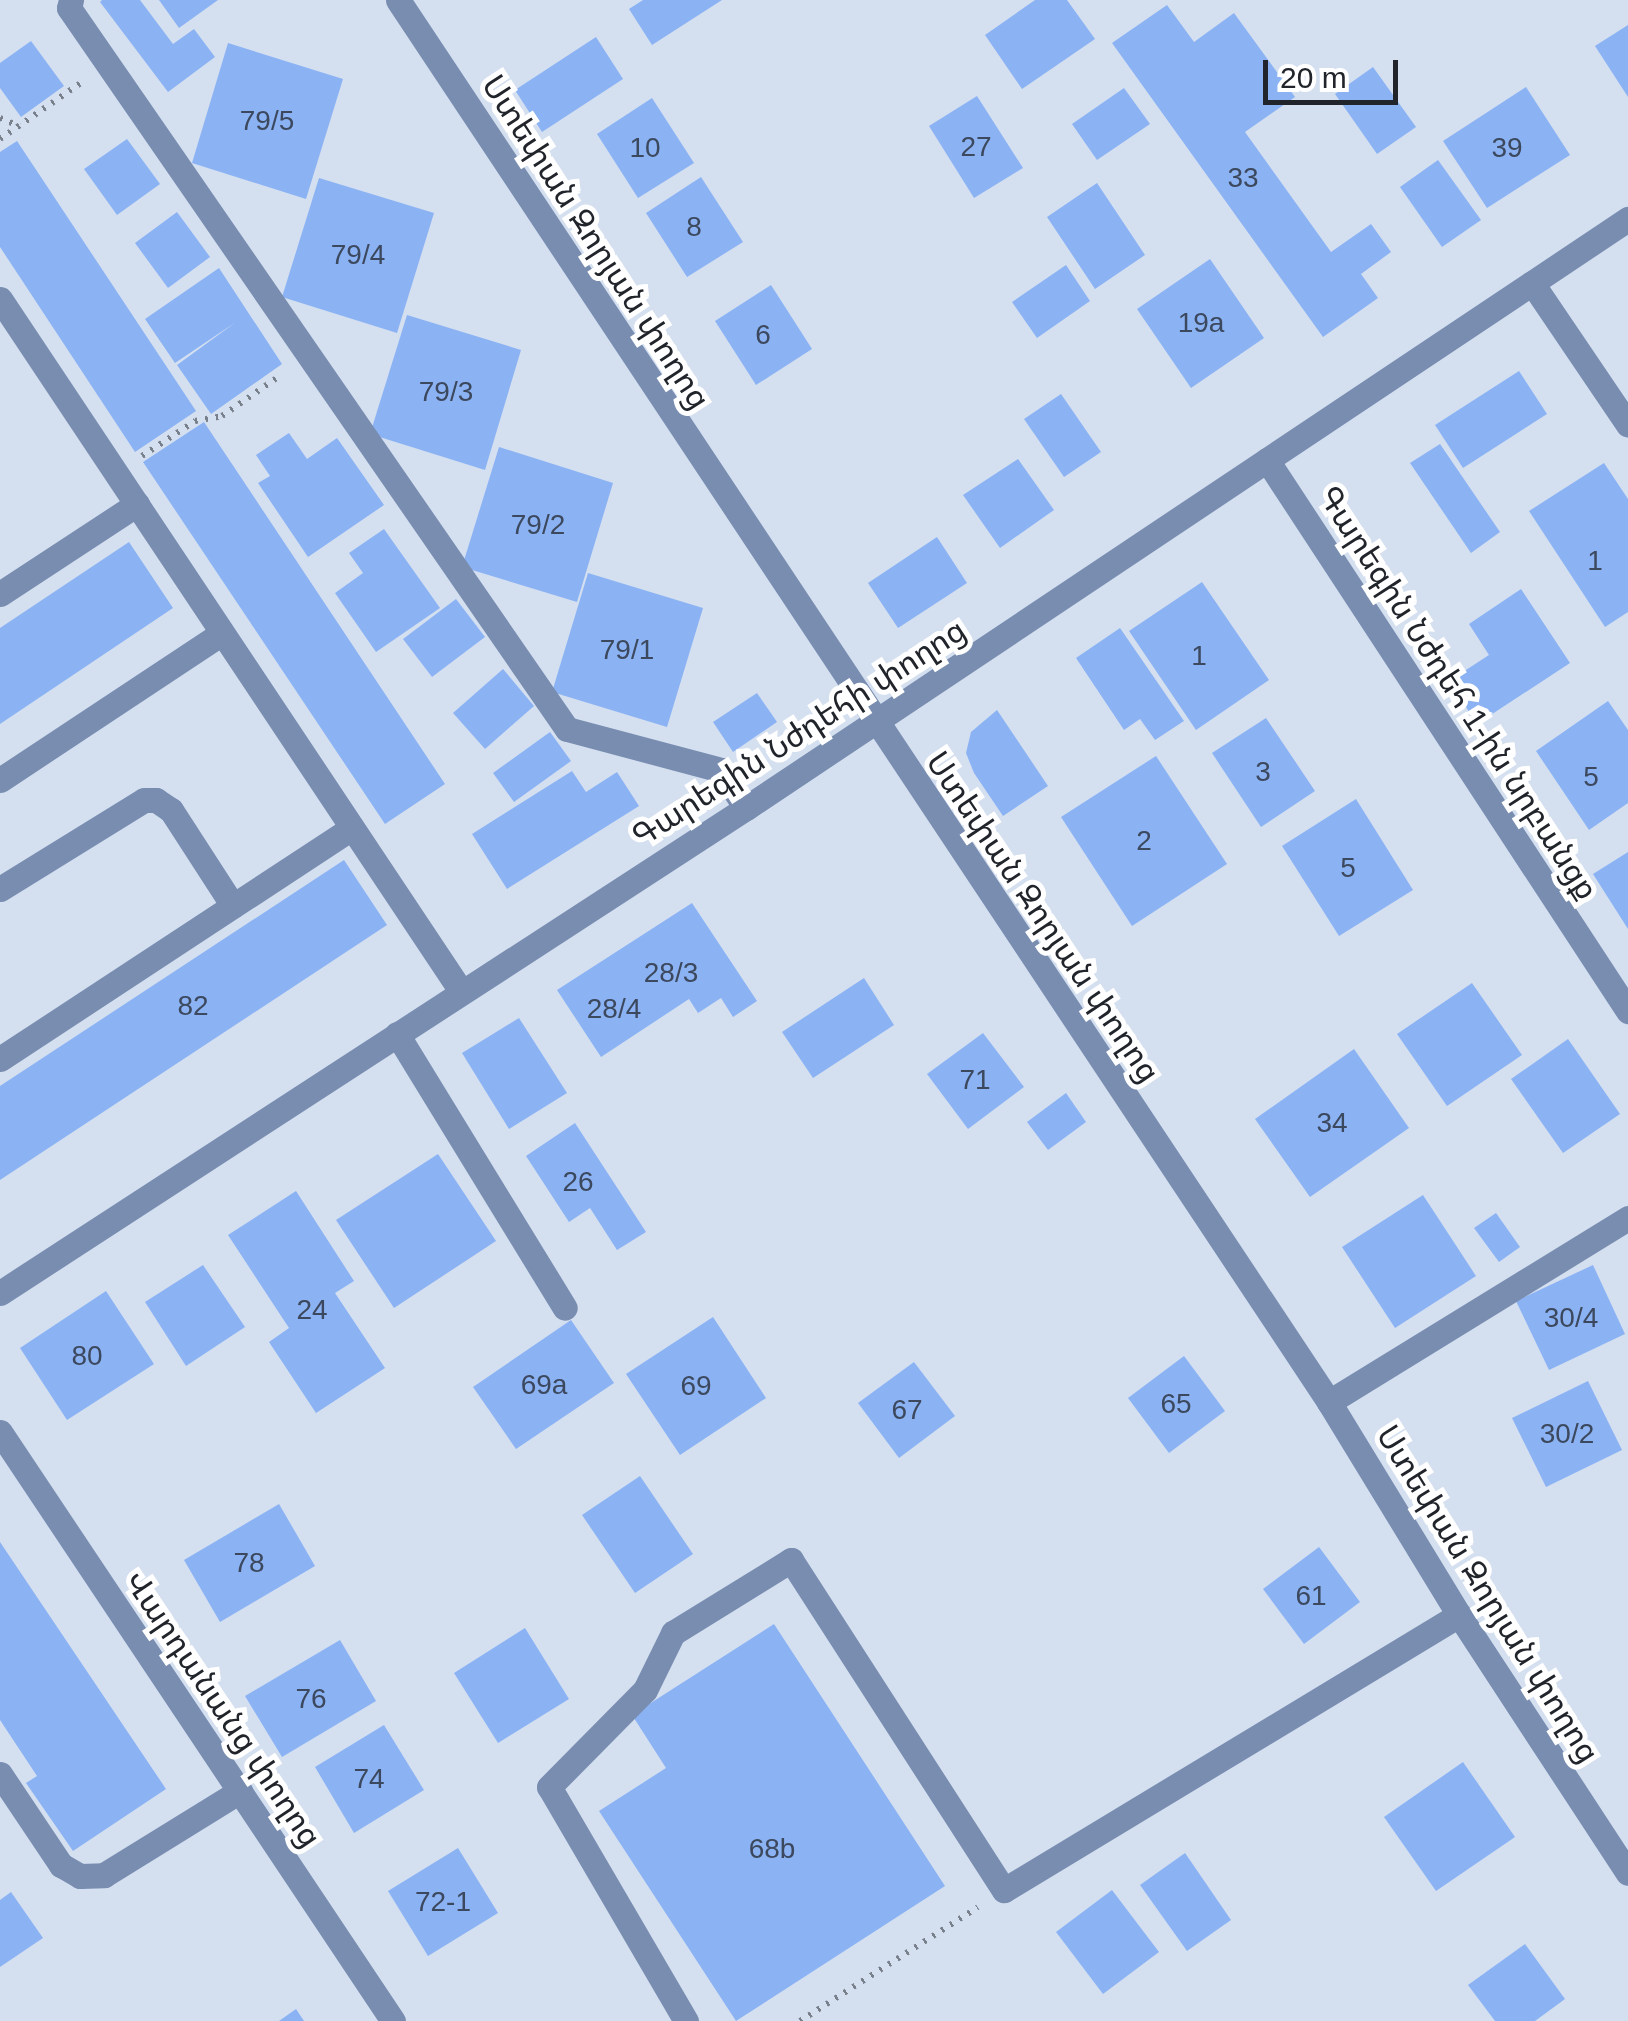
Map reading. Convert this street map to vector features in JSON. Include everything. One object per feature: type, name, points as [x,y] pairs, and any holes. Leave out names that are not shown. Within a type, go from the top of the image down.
[{"type":"street","points":[[71,0],[69,8],[567,729],[721,770],[746,808]]},
{"type":"street","name":"Ստեփան Զորյան փողոց","points":[[398,0],[874,723],[1329,1402],[1459,1615],[1628,1874]]},
{"type":"street","name":"Գարեգին Նժդեհի փողոց","points":[[0,1293],[746,808],[1628,218]]},
{"type":"street","points":[[1532,283],[1628,425]]},
{"type":"street","points":[[0,299],[461,992]]},
{"type":"street","name":"Գարեգին Նժդեհ 1-ին նրբանցք","points":[[1266,460],[1628,1011]]},
{"type":"street","points":[[0,594],[136,504]]},
{"type":"street","points":[[0,780],[222,633]]},
{"type":"street","points":[[0,890],[144,800],[156,800],[170,810],[233,906]]},
{"type":"street","points":[[0,1059],[352,828]]},
{"type":"street","points":[[397,1034],[565,1308]]},
{"type":"street","points":[[1329,1402],[1628,1218]]},
{"type":"street","name":"Վարդանանց փողոց","points":[[0,1432],[393,2021]]},
{"type":"street","points":[[686,2021],[549,1787],[645,1690],[673,1633],[790,1560],[1004,1890],[1459,1615]]},
{"type":"street","points":[[0,1774],[60,1865],[80,1876],[104,1874],[240,1792]]},
{"type":"path","points":[[0,139],[108,64]]},
{"type":"path","points":[[0,118],[20,126]]},
{"type":"path","points":[[139,458],[195,420],[222,416],[309,356]]},
{"type":"path","points":[[800,2021],[1004,1890]]},
{"type":"building","points":[[102,0],[140,0],[173,44],[194,29],[215,57],[168,92]]},
{"type":"building","points":[[159,0],[218,0],[179,28]]},
{"type":"building","points":[[643,0],[722,0],[652,45],[629,9]]},
{"type":"building","points":[[1035,0],[1067,0],[1095,39],[1022,89],[985,35]]},
{"type":"building","points":[[1167,5],[1194,42],[1234,13],[1295,97],[1245,132],[1331,252],[1371,224],[1391,252],[1361,274],[1378,298],[1323,337],[1112,43]]},
{"type":"building","points":[[1628,25],[1628,97],[1595,46]]},
{"type":"building","points":[[596,37],[623,79],[542,132],[515,90]]},
{"type":"building","points":[[31,41],[64,86],[21,117],[0,88],[0,63]]},
{"type":"building","points":[[228,43],[343,79],[306,199],[192,163]]},
{"type":"building","points":[[1373,67],[1416,127],[1377,154],[1335,94]]},
{"type":"building","points":[[1526,87],[1570,155],[1487,208],[1443,141]]},
{"type":"building","points":[[1124,88],[1150,124],[1097,160],[1072,124]]},
{"type":"building","points":[[977,96],[1023,168],[974,198],[929,126]]},
{"type":"building","points":[[652,98],[694,163],[638,198],[597,134]]},
{"type":"building","points":[[127,139],[160,184],[117,215],[84,169]]},
{"type":"building","points":[[17,141],[196,411],[135,452],[0,247],[0,152]]},
{"type":"building","points":[[1438,160],[1481,220],[1442,247],[1400,187]]},
{"type":"building","points":[[701,177],[743,242],[687,277],[646,213]]},
{"type":"building","points":[[319,178],[434,213],[397,333],[282,297]]},
{"type":"building","points":[[1097,183],[1145,255],[1095,289],[1047,217]]},
{"type":"building","points":[[177,212],[210,257],[168,288],[135,243]]},
{"type":"building","points":[[1210,259],[1264,338],[1191,388],[1137,309]]},
{"type":"building","points":[[1066,265],[1090,301],[1037,338],[1012,302]]},
{"type":"building","points":[[219,268],[282,364],[211,414],[177,365],[236,322],[175,363],[145,319]]},
{"type":"building","points":[[771,285],[812,349],[756,385],[715,321]]},
{"type":"building","points":[[407,315],[521,350],[485,470],[370,434]]},
{"type":"building","points":[[1519,371],[1547,414],[1463,468],[1435,425]]},
{"type":"building","points":[[1061,394],[1101,452],[1064,477],[1024,419]]},
{"type":"building","points":[[204,422],[445,784],[385,824],[143,462]]},
{"type":"building","points":[[289,433],[307,459],[337,438],[384,505],[308,557],[258,483],[270,476],[256,455]]},
{"type":"building","points":[[1440,444],[1500,532],[1471,553],[1410,463]]},
{"type":"building","points":[[499,447],[613,483],[577,602],[462,567]]},
{"type":"building","points":[[1018,459],[1054,510],[1000,548],[963,495]]},
{"type":"building","points":[[1604,463],[1628,499],[1628,612],[1605,627],[1529,511]]},
{"type":"building","points":[[384,529],[440,608],[376,652],[335,593],[363,573],[349,553]]},
{"type":"building","points":[[937,537],[967,583],[898,628],[868,583]]},
{"type":"building","points":[[129,542],[173,608],[0,724],[0,628]]},
{"type":"building","points":[[588,573],[703,608],[667,727],[552,692]]},
{"type":"building","points":[[1202,582],[1269,680],[1196,730],[1129,631]]},
{"type":"building","points":[[1521,589],[1570,663],[1477,724],[1449,681],[1489,655],[1469,624]]},
{"type":"building","points":[[456,599],[485,637],[432,677],[403,639]]},
{"type":"building","points":[[1120,628],[1184,721],[1155,740],[1140,719],[1124,730],[1076,658]]},
{"type":"building","points":[[503,669],[534,706],[485,749],[453,713]]},
{"type":"building","points":[[757,693],[777,722],[733,752],[713,722]]},
{"type":"building","points":[[1608,701],[1628,730],[1628,803],[1589,830],[1536,751]]},
{"type":"building","points":[[997,710],[1048,786],[1003,816],[974,773],[966,753],[971,732]]},
{"type":"building","points":[[1266,718],[1315,791],[1261,827],[1212,753]]},
{"type":"building","points":[[550,732],[571,761],[514,802],[493,773]]},
{"type":"building","points":[[1156,756],[1227,864],[1132,926],[1061,817]]},
{"type":"building","points":[[572,771],[586,792],[617,772],[639,806],[507,889],[472,834]]},
{"type":"building","points":[[1356,799],[1413,890],[1339,936],[1282,846]]},
{"type":"building","points":[[1628,852],[1628,929],[1593,874]]},
{"type":"building","points":[[344,860],[387,925],[0,1180],[0,1086]]},
{"type":"building","points":[[692,903],[757,1001],[733,1017],[721,998],[698,1013],[689,999],[601,1057],[557,990]]},
{"type":"building","points":[[864,978],[894,1025],[813,1078],[782,1032]]},
{"type":"building","points":[[1472,983],[1522,1055],[1447,1106],[1397,1034]]},
{"type":"building","points":[[519,1018],[567,1093],[509,1129],[462,1053]]},
{"type":"building","points":[[983,1033],[1024,1087],[968,1129],[927,1074]]},
{"type":"building","points":[[1568,1039],[1620,1114],[1563,1153],[1511,1079]]},
{"type":"building","points":[[1354,1049],[1409,1128],[1310,1197],[1255,1119]]},
{"type":"building","points":[[1066,1093],[1086,1122],[1048,1150],[1027,1122]]},
{"type":"building","points":[[575,1123],[646,1232],[617,1250],[590,1208],[569,1222],[526,1156]]},
{"type":"building","points":[[438,1154],[496,1241],[394,1308],[336,1220]]},
{"type":"building","points":[[296,1191],[354,1281],[335,1293],[385,1368],[316,1413],[269,1342],[289,1328],[228,1235]]},
{"type":"building","points":[[1423,1195],[1476,1276],[1395,1328],[1342,1247]]},
{"type":"building","points":[[1496,1213],[1520,1247],[1499,1262],[1474,1228]]},
{"type":"building","points":[[203,1265],[245,1327],[186,1366],[145,1302]]},
{"type":"building","points":[[1593,1265],[1625,1334],[1549,1370],[1516,1301]]},
{"type":"building","points":[[106,1291],[154,1364],[67,1420],[20,1348]]},
{"type":"building","points":[[713,1317],[766,1398],[680,1455],[626,1374]]},
{"type":"building","points":[[571,1320],[614,1383],[516,1449],[473,1387]]},
{"type":"building","points":[[1184,1356],[1225,1411],[1169,1453],[1128,1398]]},
{"type":"building","points":[[914,1362],[955,1416],[899,1458],[858,1403]]},
{"type":"building","points":[[1588,1381],[1622,1450],[1546,1487],[1512,1418]]},
{"type":"building","points":[[640,1476],[693,1554],[635,1593],[582,1515]]},
{"type":"building","points":[[279,1504],[315,1566],[220,1622],[184,1560]]},
{"type":"building","points":[[0,1542],[166,1789],[73,1851],[26,1783],[37,1776],[0,1720]]},
{"type":"building","points":[[1319,1547],[1360,1602],[1304,1644],[1263,1589]]},
{"type":"building","points":[[774,1624],[945,1886],[736,2021],[599,1811],[666,1768],[632,1715]]},
{"type":"building","points":[[525,1628],[569,1699],[498,1743],[454,1673]]},
{"type":"building","points":[[340,1640],[376,1701],[282,1757],[245,1696]]},
{"type":"building","points":[[384,1725],[424,1790],[354,1833],[315,1767]]},
{"type":"building","points":[[1463,1762],[1515,1837],[1436,1891],[1384,1817]]},
{"type":"building","points":[[458,1848],[498,1913],[428,1956],[388,1891]]},
{"type":"building","points":[[1185,1853],[1231,1920],[1187,1951],[1140,1885]]},
{"type":"building","points":[[1112,1890],[1159,1952],[1103,1994],[1056,1932]]},
{"type":"building","points":[[11,1892],[43,1938],[0,1967],[0,1900]]},
{"type":"building","points":[[1525,1944],[1565,1999],[1535,2021],[1495,2021],[1468,1985]]},
{"type":"building","points":[[296,2009],[304,2021],[279,2021]]}]
